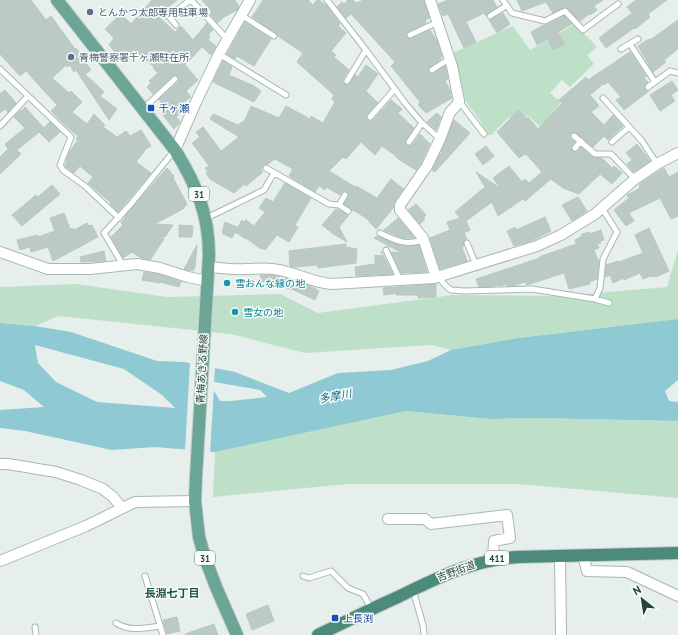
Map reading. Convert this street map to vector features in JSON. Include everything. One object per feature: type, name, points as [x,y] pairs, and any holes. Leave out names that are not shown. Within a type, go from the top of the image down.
[{"type":"highway","name":"吉野街道","points":[[318,635],[439,576],[469,565],[493,559],[678,553]]},
{"type":"main road","name":"31","points":[[58,0],[144,111]]},
{"type":"main road","name":"青梅あきる野線","points":[[144,111],[175,150],[195,186],[206,218],[209,235],[208,267],[195,501],[199,537],[205,558],[237,635]]},
{"type":"street","points":[[175,150],[219,54],[250,0]]},
{"type":"street","points":[[430,0],[452,66],[459,101],[450,112],[440,139],[427,166],[400,205],[400,210],[424,239],[435,274],[438,277]]},
{"type":"street","points":[[208,267],[234,269],[268,268],[300,275],[314,281],[332,284],[434,278],[537,246],[561,235],[602,208],[635,179],[657,164],[678,153]]},
{"type":"street","points":[[0,252],[48,269],[90,269],[137,264],[188,277],[207,286]]},
{"type":"street","points":[[0,464],[56,472],[81,480],[103,489],[113,497],[122,508]]},
{"type":"street","points":[[0,561],[86,526],[135,502],[195,501]]},
{"type":"street","points":[[388,519],[425,519],[431,524],[507,515],[510,538],[494,541],[493,559]]},
{"type":"street","points":[[582,555],[588,571],[627,572],[678,596]]},
{"type":"street","points":[[560,556],[561,635]]},
{"type":"lane","points":[[169,17],[190,0],[227,40]]},
{"type":"lane","points":[[326,0],[422,123],[440,139]]},
{"type":"lane","points":[[503,0],[512,13],[545,21],[565,11],[583,30],[618,4]]},
{"type":"lane","points":[[490,16],[506,6]]},
{"type":"lane","points":[[162,8],[176,25]]},
{"type":"lane","points":[[241,15],[274,36]]},
{"type":"lane","points":[[410,36],[438,22]]},
{"type":"lane","points":[[621,49],[638,39]]},
{"type":"lane","points":[[630,44],[655,82]]},
{"type":"lane","points":[[348,81],[366,50]]},
{"type":"lane","points":[[219,54],[286,94]]},
{"type":"lane","points":[[432,70],[449,59]]},
{"type":"lane","points":[[648,87],[670,71],[678,73]]},
{"type":"lane","points":[[1,73],[28,96],[71,137],[60,165],[63,170],[85,186],[119,218]]},
{"type":"lane","points":[[144,111],[175,79]]},
{"type":"lane","points":[[370,117],[395,90]]},
{"type":"lane","points":[[0,126],[28,96]]},
{"type":"lane","points":[[603,98],[642,141],[657,164]]},
{"type":"lane","points":[[459,101],[484,134]]},
{"type":"lane","points":[[409,142],[422,123]]},
{"type":"lane","points":[[612,142],[630,127]]},
{"type":"lane","points":[[574,136],[595,154],[611,154],[635,179]]},
{"type":"lane","points":[[575,148],[581,141]]},
{"type":"lane","points":[[123,265],[104,233],[119,218],[175,150]]},
{"type":"lane","points":[[266,168],[330,204],[339,205],[348,211]]},
{"type":"lane","points":[[206,218],[264,190],[274,172]]},
{"type":"lane","points":[[339,205],[345,195]]},
{"type":"lane","points":[[595,299],[600,288],[603,259],[617,232],[602,208]]},
{"type":"lane","points":[[380,233],[403,243],[411,243],[424,239]]},
{"type":"lane","points":[[467,244],[476,265]]},
{"type":"lane","points":[[386,250],[400,280]]},
{"type":"lane","points":[[438,277],[451,290],[532,289],[595,299],[609,303]]},
{"type":"lane","points":[[303,576],[309,578],[331,571],[348,588],[363,594],[372,609]]},
{"type":"lane","points":[[145,576],[163,635]]},
{"type":"lane","points":[[413,590],[423,625],[424,635]]},
{"type":"lane","points":[[116,623],[129,629],[160,626]]},
{"type":"lane","points":[[35,627],[36,635]]},
{"type":"green space","points":[[575,24],[597,47],[587,55],[594,64],[570,87],[562,80],[550,93],[561,102],[540,127],[528,115],[517,125],[509,117],[491,135],[488,135],[481,122],[464,99],[453,53],[513,26],[530,50]]},
{"type":"green space","points":[[678,250],[678,319],[518,338],[451,350],[431,345],[305,353],[231,334],[59,316],[35,326],[0,323],[0,287],[76,284],[167,297],[280,294],[318,313],[453,295],[561,296],[667,287]]},
{"type":"green space","points":[[406,411],[490,419],[535,418],[678,421],[678,498],[517,484],[348,484],[213,497],[215,452]]},
{"type":"water","name":"多摩川","points":[[678,319],[678,380],[665,391],[669,401],[678,402],[678,421],[535,418],[490,419],[406,411],[215,452],[155,447],[112,450],[25,431],[0,428],[0,410],[44,407],[24,390],[0,381],[0,323],[35,326],[71,332],[157,361],[184,362],[235,372],[289,393],[338,373],[391,370],[428,361],[451,350],[518,338]],"holes":[[[35,345],[124,369],[162,395],[175,408],[97,402],[56,382],[38,363]],[[208,381],[260,390],[267,397],[220,401]]]},
{"type":"pier","points":[[190,362],[215,366],[214,384],[212,383],[214,387],[210,453],[185,451]]},
{"type":"building","points":[[0,0],[31,0],[46,20],[51,16],[91,70],[85,74],[104,92],[100,96],[117,109],[109,120],[76,70],[74,72],[70,65],[67,67],[66,65],[52,78],[69,93],[71,91],[82,102],[72,112],[87,124],[94,114],[105,125],[103,127],[117,137],[126,131],[130,136],[141,130],[151,146],[146,149],[136,162],[151,173],[118,212],[110,204],[111,203],[88,183],[93,177],[80,166],[74,173],[66,167],[66,161],[70,151],[78,140],[76,139],[78,136],[51,111],[57,105],[26,71],[20,76],[0,54]]},
{"type":"building","points":[[152,0],[177,0],[167,8],[164,4],[160,5],[158,8],[161,13],[158,16],[175,32],[181,26],[193,40],[207,23],[213,30],[208,35],[210,37],[208,40],[216,46],[211,55],[202,47],[185,65],[198,80],[186,91],[191,97],[183,102],[184,103],[182,104],[186,108],[176,117],[180,122],[174,129],[162,114],[167,109],[159,99],[178,82],[178,77],[176,75],[173,76],[153,94],[147,87],[151,83],[149,81],[158,73],[153,68],[154,67],[134,50],[121,59],[109,45],[114,38],[105,29],[121,14],[131,24]]},
{"type":"building","points":[[202,0],[235,0],[239,7],[237,10],[224,17],[217,23],[210,14],[212,12]]},
{"type":"building","points":[[263,0],[308,0],[313,5],[317,0],[319,0],[327,6],[340,24],[338,26],[346,33],[331,51],[336,55],[334,57],[349,70],[343,79],[344,83],[347,85],[349,84],[355,75],[358,77],[366,65],[378,74],[366,91],[378,103],[367,115],[367,120],[373,120],[391,100],[402,109],[398,113],[414,128],[406,140],[406,145],[412,145],[420,134],[430,144],[416,170],[382,146],[375,155],[361,142],[346,159],[343,157],[329,171],[377,198],[391,179],[403,189],[395,201],[394,207],[376,229],[366,218],[353,210],[352,211],[351,208],[344,204],[349,195],[347,192],[343,191],[340,195],[326,187],[325,190],[319,186],[315,192],[289,176],[293,169],[275,159],[264,165],[261,170],[263,172],[246,186],[244,184],[234,193],[210,179],[206,173],[208,172],[205,168],[209,166],[192,143],[200,137],[196,132],[203,127],[221,151],[239,137],[210,119],[213,114],[238,125],[245,120],[251,106],[279,118],[286,106],[310,119],[311,116],[323,123],[335,102],[332,99],[334,95],[297,62],[303,53],[252,17]]},
{"type":"building","points":[[348,0],[353,0],[356,3],[364,0],[424,0],[429,18],[425,20],[426,23],[408,32],[406,36],[411,39],[430,30],[437,41],[442,57],[440,57],[441,59],[430,67],[428,71],[433,74],[445,66],[448,79],[445,81],[452,98],[426,113],[418,105],[420,102],[391,66],[395,62],[351,14],[346,18],[337,7],[342,2],[344,4]]},
{"type":"building","points":[[448,0],[493,0],[497,7],[486,16],[484,13],[466,22],[476,42],[464,48],[448,14],[443,16],[438,4]]},
{"type":"building","points":[[517,0],[603,0],[594,6],[597,10],[580,21],[566,7],[553,13],[546,2],[522,11]]},
{"type":"building","points":[[636,0],[667,0],[648,14],[650,17],[635,29],[634,28],[606,48],[599,38],[632,13],[627,7]]},
{"type":"building","points":[[503,13],[510,24],[497,33],[489,20]]},
{"type":"building","points":[[564,16],[572,24],[558,32],[565,44],[553,50],[548,39],[537,45],[531,32]]},
{"type":"building","points":[[678,20],[678,49],[664,60],[666,62],[653,72],[638,46],[649,39],[650,40]]},
{"type":"building","points":[[245,22],[271,39],[254,66],[237,56],[235,59],[227,54]]},
{"type":"building","points":[[630,52],[646,76],[644,78],[648,82],[644,88],[649,91],[624,110],[616,100],[621,97],[608,82],[604,85],[603,84],[590,95],[599,106],[591,112],[604,125],[613,115],[623,126],[608,140],[604,136],[593,147],[576,133],[572,132],[570,136],[575,142],[571,147],[573,151],[577,152],[581,147],[592,157],[602,158],[612,168],[614,166],[622,173],[612,184],[600,174],[579,194],[563,188],[551,179],[525,201],[523,199],[498,216],[492,202],[466,221],[470,230],[464,233],[467,239],[464,241],[464,246],[462,247],[467,261],[440,269],[430,238],[450,230],[447,222],[460,218],[455,212],[485,187],[476,172],[500,188],[493,178],[509,166],[522,182],[525,179],[529,183],[542,172],[527,155],[525,154],[519,158],[497,132],[519,110],[526,119],[528,117],[538,129],[562,103],[559,100],[586,77],[588,80]]},
{"type":"building","points":[[223,61],[232,67],[229,75],[254,86],[261,91],[254,102],[213,82]]},
{"type":"building","points":[[672,81],[678,90],[671,95],[675,101],[660,111],[650,95]]},
{"type":"building","points":[[5,90],[16,103],[8,112],[5,109],[0,113],[0,94]]},
{"type":"building","points":[[25,107],[44,128],[17,150],[21,154],[0,174],[0,157],[8,149],[5,144],[25,128],[14,117]]},
{"type":"building","points":[[437,113],[441,117],[436,130],[427,122]]},
{"type":"building","points":[[454,120],[470,133],[435,172],[432,170],[440,153],[444,157],[441,152]]},
{"type":"building","points":[[50,122],[60,132],[49,142],[39,132]]},
{"type":"building","points":[[637,144],[650,161],[634,172],[627,164],[632,160],[626,153]]},
{"type":"building","points":[[486,146],[494,156],[483,165],[475,154]]},
{"type":"building","points":[[167,168],[174,176],[173,178],[187,204],[183,209],[154,224],[173,225],[165,237],[160,236],[164,239],[150,260],[141,258],[132,252],[123,258],[111,237],[123,225],[121,223],[125,218],[124,217]]},
{"type":"building","points":[[664,168],[669,177],[678,172],[678,216],[671,219],[660,198],[629,213],[634,221],[626,226],[614,210],[629,198],[627,195],[640,188],[639,185],[642,182]]},
{"type":"building","points":[[285,183],[311,198],[295,225],[298,227],[289,242],[277,235],[265,250],[262,248],[261,249],[235,232],[232,238],[223,234],[222,232],[225,222],[237,227],[236,230],[242,220],[244,222],[246,220],[254,226],[265,212],[259,208],[266,198],[273,202]]},
{"type":"building","points":[[52,185],[60,194],[22,226],[12,215],[36,195],[38,197]]},
{"type":"building","points":[[578,197],[587,211],[572,221],[562,205]]},
{"type":"building","points":[[416,204],[426,215],[423,218],[425,219],[420,224],[408,210]]},
{"type":"building","points":[[336,209],[349,215],[339,227],[347,242],[322,225]]},
{"type":"building","points":[[64,213],[70,229],[73,228],[74,230],[87,223],[89,226],[92,225],[98,237],[53,261],[48,247],[31,252],[30,247],[20,250],[17,240],[38,235],[38,237],[55,231],[50,218]]},
{"type":"building","points":[[545,217],[551,231],[531,241],[514,246],[507,231],[515,227],[516,230]]},
{"type":"building","points":[[398,218],[415,238],[402,238],[384,230]]},
{"type":"building","points":[[179,225],[193,226],[192,237],[179,237]]},
{"type":"building","points":[[649,228],[669,271],[656,277],[650,276],[643,279],[640,273],[613,283],[610,275],[605,277],[606,265],[643,253],[635,235]]},
{"type":"building","points":[[601,230],[604,240],[597,244],[599,248],[594,250],[599,262],[597,279],[589,282],[590,284],[569,289],[564,273],[527,285],[525,282],[513,286],[507,286],[506,284],[500,286],[479,287],[476,279],[540,258],[539,257],[576,244],[575,240],[582,236],[582,234],[589,232],[590,234]]},
{"type":"building","points":[[377,236],[400,245],[419,245],[427,272],[401,273],[391,252],[402,253],[374,238]]},
{"type":"building","points":[[346,244],[346,247],[357,249],[356,263],[318,268],[317,265],[290,266],[289,251]]},
{"type":"building","points":[[197,245],[195,267],[193,271],[184,269]]},
{"type":"building","points":[[104,251],[106,261],[81,262],[80,257]]},
{"type":"building","points":[[381,251],[393,274],[356,276],[355,267],[375,264],[375,255],[383,256]]},
{"type":"building","points":[[144,272],[158,274],[181,282],[179,287],[160,282],[142,280]]},
{"type":"building","points":[[261,275],[272,275],[292,280],[319,291],[315,300],[294,290],[259,281]]},
{"type":"building","points":[[436,284],[436,297],[418,298],[418,295],[396,295],[396,293],[384,295],[383,288]]},
{"type":"building","points":[[268,605],[274,621],[252,630],[246,614]]},
{"type":"building","points":[[177,617],[180,631],[167,634],[163,620]]},
{"type":"building","points":[[214,624],[218,635],[185,634]]},
{"type":"place","name":"とんかつ太郎専用駐車場","points":[[90,12]]},
{"type":"place","name":"青梅警察署千ヶ瀬駐在所","points":[[71,57]]},
{"type":"place","name":"千ヶ瀬","points":[[151,108]]},
{"type":"place","name":"雪おんな縁の地","points":[[227,283]]},
{"type":"place","name":"雪女の地","points":[[235,312]]},
{"type":"place","name":"上長渕","points":[[335,618]]},
{"type":"district","name":"長淵七丁目","points":[[172,593]]}]
